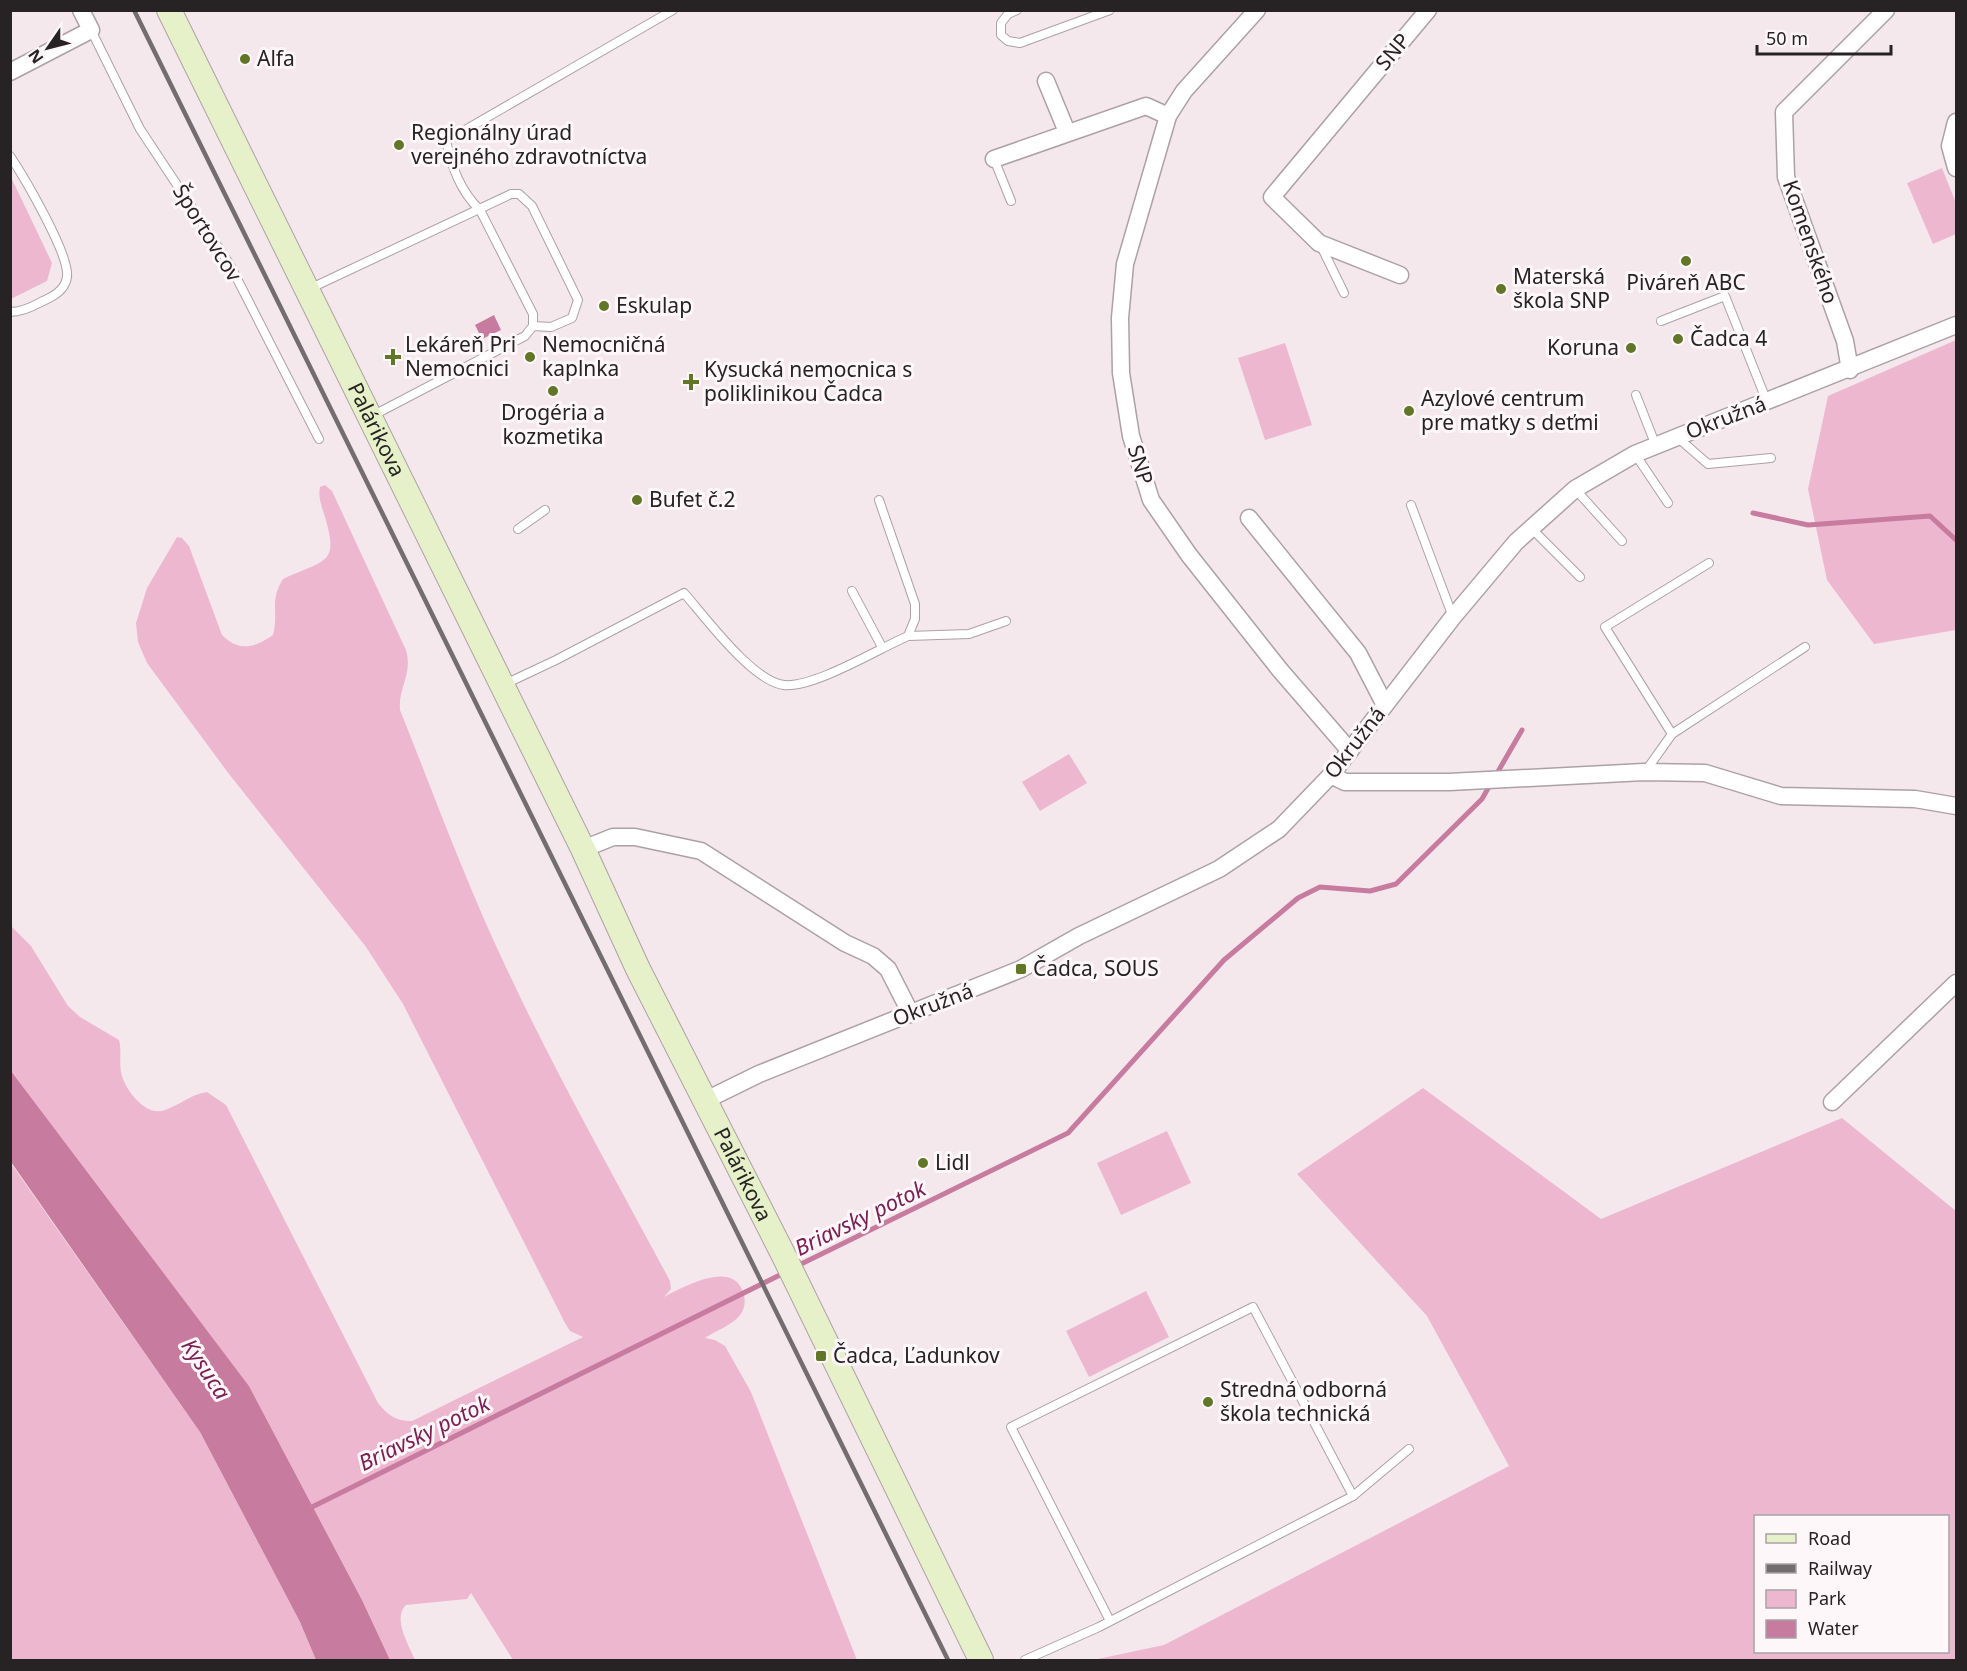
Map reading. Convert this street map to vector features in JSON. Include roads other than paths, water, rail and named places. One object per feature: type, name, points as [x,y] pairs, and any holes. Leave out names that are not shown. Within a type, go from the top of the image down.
[{"type":"main road","name":"Palárikova","points":[[169,10],[981,1660]]},
{"type":"street","name":"Športovcov","points":[[81,10],[91,30]]},
{"type":"street","points":[[1234,10],[1240,27]]},
{"type":"street","name":"SNP","points":[[1257,10],[1184,91],[1168,116],[1125,264],[1120,318],[1121,373],[1138,465],[1151,500],[1189,555],[1280,670],[1350,751]]},
{"type":"street","name":"SNP","points":[[1400,275],[1320,243],[1272,197],[1428,10]]},
{"type":"street","name":"Komenského","points":[[1850,370],[1845,341],[1786,177],[1784,112],[1886,10]]},
{"type":"street","points":[[10,72],[91,30]]},
{"type":"street","points":[[1046,81],[1067,132]]},
{"type":"street","points":[[994,159],[1146,106],[1168,116]]},
{"type":"street","points":[[1956,122],[1950,146],[1956,168]]},
{"type":"street","name":"Okružná","points":[[704,1101],[759,1074],[1022,969],[1079,936],[1219,869],[1279,830],[1331,775],[1453,617],[1530,528],[1575,489],[1635,454],[1850,370],[1956,325]]},
{"type":"street","points":[[1249,518],[1358,653],[1385,705]]},
{"type":"street","points":[[1331,775],[1345,782],[1449,782],[1644,772],[1705,773],[1781,796],[1915,799],[1956,806]]},
{"type":"street","points":[[583,849],[613,837],[635,837],[701,851],[845,943],[873,956],[888,969],[911,1014]]},
{"type":"street","points":[[1832,1102],[1956,983]]},
{"type":"lane","points":[[369,417],[525,336],[533,326],[534,314],[480,210],[468,198],[456,174],[446,141],[673,10]]},
{"type":"lane","points":[[1017,10],[1008,14],[1001,23],[1001,34],[1008,41],[1020,43],[1110,10]]},
{"type":"lane","name":"Športovcov","points":[[91,30],[140,129],[230,265],[319,439]]},
{"type":"lane","points":[[10,156],[26,179],[60,250],[66,264],[67,278],[62,289],[51,297],[32,307],[10,312]]},
{"type":"lane","points":[[994,159],[1011,201]]},
{"type":"lane","points":[[306,291],[511,194],[526,199],[532,206],[578,300],[572,318],[561,325],[533,326]]},
{"type":"lane","points":[[1320,243],[1344,293]]},
{"type":"lane","points":[[1661,321],[1725,296],[1767,402]]},
{"type":"lane","points":[[1636,395],[1656,446]]},
{"type":"lane","points":[[1677,437],[1708,464],[1771,458]]},
{"type":"lane","points":[[1635,454],[1668,503]]},
{"type":"lane","points":[[1575,489],[1622,541]]},
{"type":"lane","points":[[879,500],[915,604],[915,619],[908,636]]},
{"type":"lane","points":[[1411,505],[1453,617]]},
{"type":"lane","points":[[518,529],[545,510]]},
{"type":"lane","points":[[1530,528],[1580,577]]},
{"type":"lane","points":[[1672,734],[1605,627],[1709,563]]},
{"type":"lane","points":[[852,591],[882,647]]},
{"type":"lane","points":[[502,685],[556,660],[684,593],[757,671],[784,685],[803,683],[822,676],[908,636],[969,634],[1006,621]]},
{"type":"lane","points":[[1644,772],[1672,734],[1805,647]]},
{"type":"lane","points":[[1110,1621],[1011,1427],[1253,1307],[1353,1496]]},
{"type":"lane","points":[[1025,1660],[1110,1621],[1353,1496],[1408,1449]]},
{"type":"water","points":[[494,315],[501,330],[482,339],[475,325]]},
{"type":"water","name":"Kysuca","points":[[11,1071],[249,1386],[362,1600],[390,1660],[316,1660],[300,1622],[200,1432],[11,1162]]},
{"type":"waterway","name":"Briavsky potok","points":[[1753,513],[1808,525],[1930,516],[1956,540]]},
{"type":"waterway","name":"Briavsky potok","points":[[1496,775],[1522,730]]},
{"type":"waterway","name":"Briavsky potok","points":[[797,1266],[1068,1133],[1224,960],[1298,898],[1320,887],[1370,891],[1396,884],[1482,799],[1491,783]]},
{"type":"waterway","name":"Briavsky potok","points":[[308,1509],[786,1272]]},
{"type":"railway","points":[[134,10],[948,1660]]},
{"type":"place","name":"Alfa","points":[[245,59]]},
{"type":"place","name":"Regionálny úrad verejného zdravotníctva","points":[[399,145]]},
{"type":"place","name":"Piváreň ABC","points":[[1686,261]]},
{"type":"place","name":"Materská škola SNP","points":[[1501,289]]},
{"type":"place","name":"Eskulap","points":[[604,306]]},
{"type":"place","name":"Čadca 4","points":[[1678,339]]},
{"type":"place","name":"Koruna","points":[[1631,348]]},
{"type":"place","name":"Lekáreň Pri Nemocnici","points":[[393,357]]},
{"type":"place","name":"Nemocničná kaplnka","points":[[530,357]]},
{"type":"place","name":"Kysucká nemocnica s poliklinikou Čadca","points":[[691,382]]},
{"type":"place","name":"Drogéria a kozmetika","points":[[553,391]]},
{"type":"place","name":"Azylové centrum pre matky s deťmi","points":[[1409,411]]},
{"type":"place","name":"Bufet č.2","points":[[637,500]]},
{"type":"place","name":"Čadca, SOUS","points":[[1021,969]]},
{"type":"place","name":"Lidl","points":[[923,1163]]},
{"type":"place","name":"Čadca, Ľadunkov","points":[[821,1356]]},
{"type":"place","name":"Stredná odborná škola technická","points":[[1208,1402]]}]
